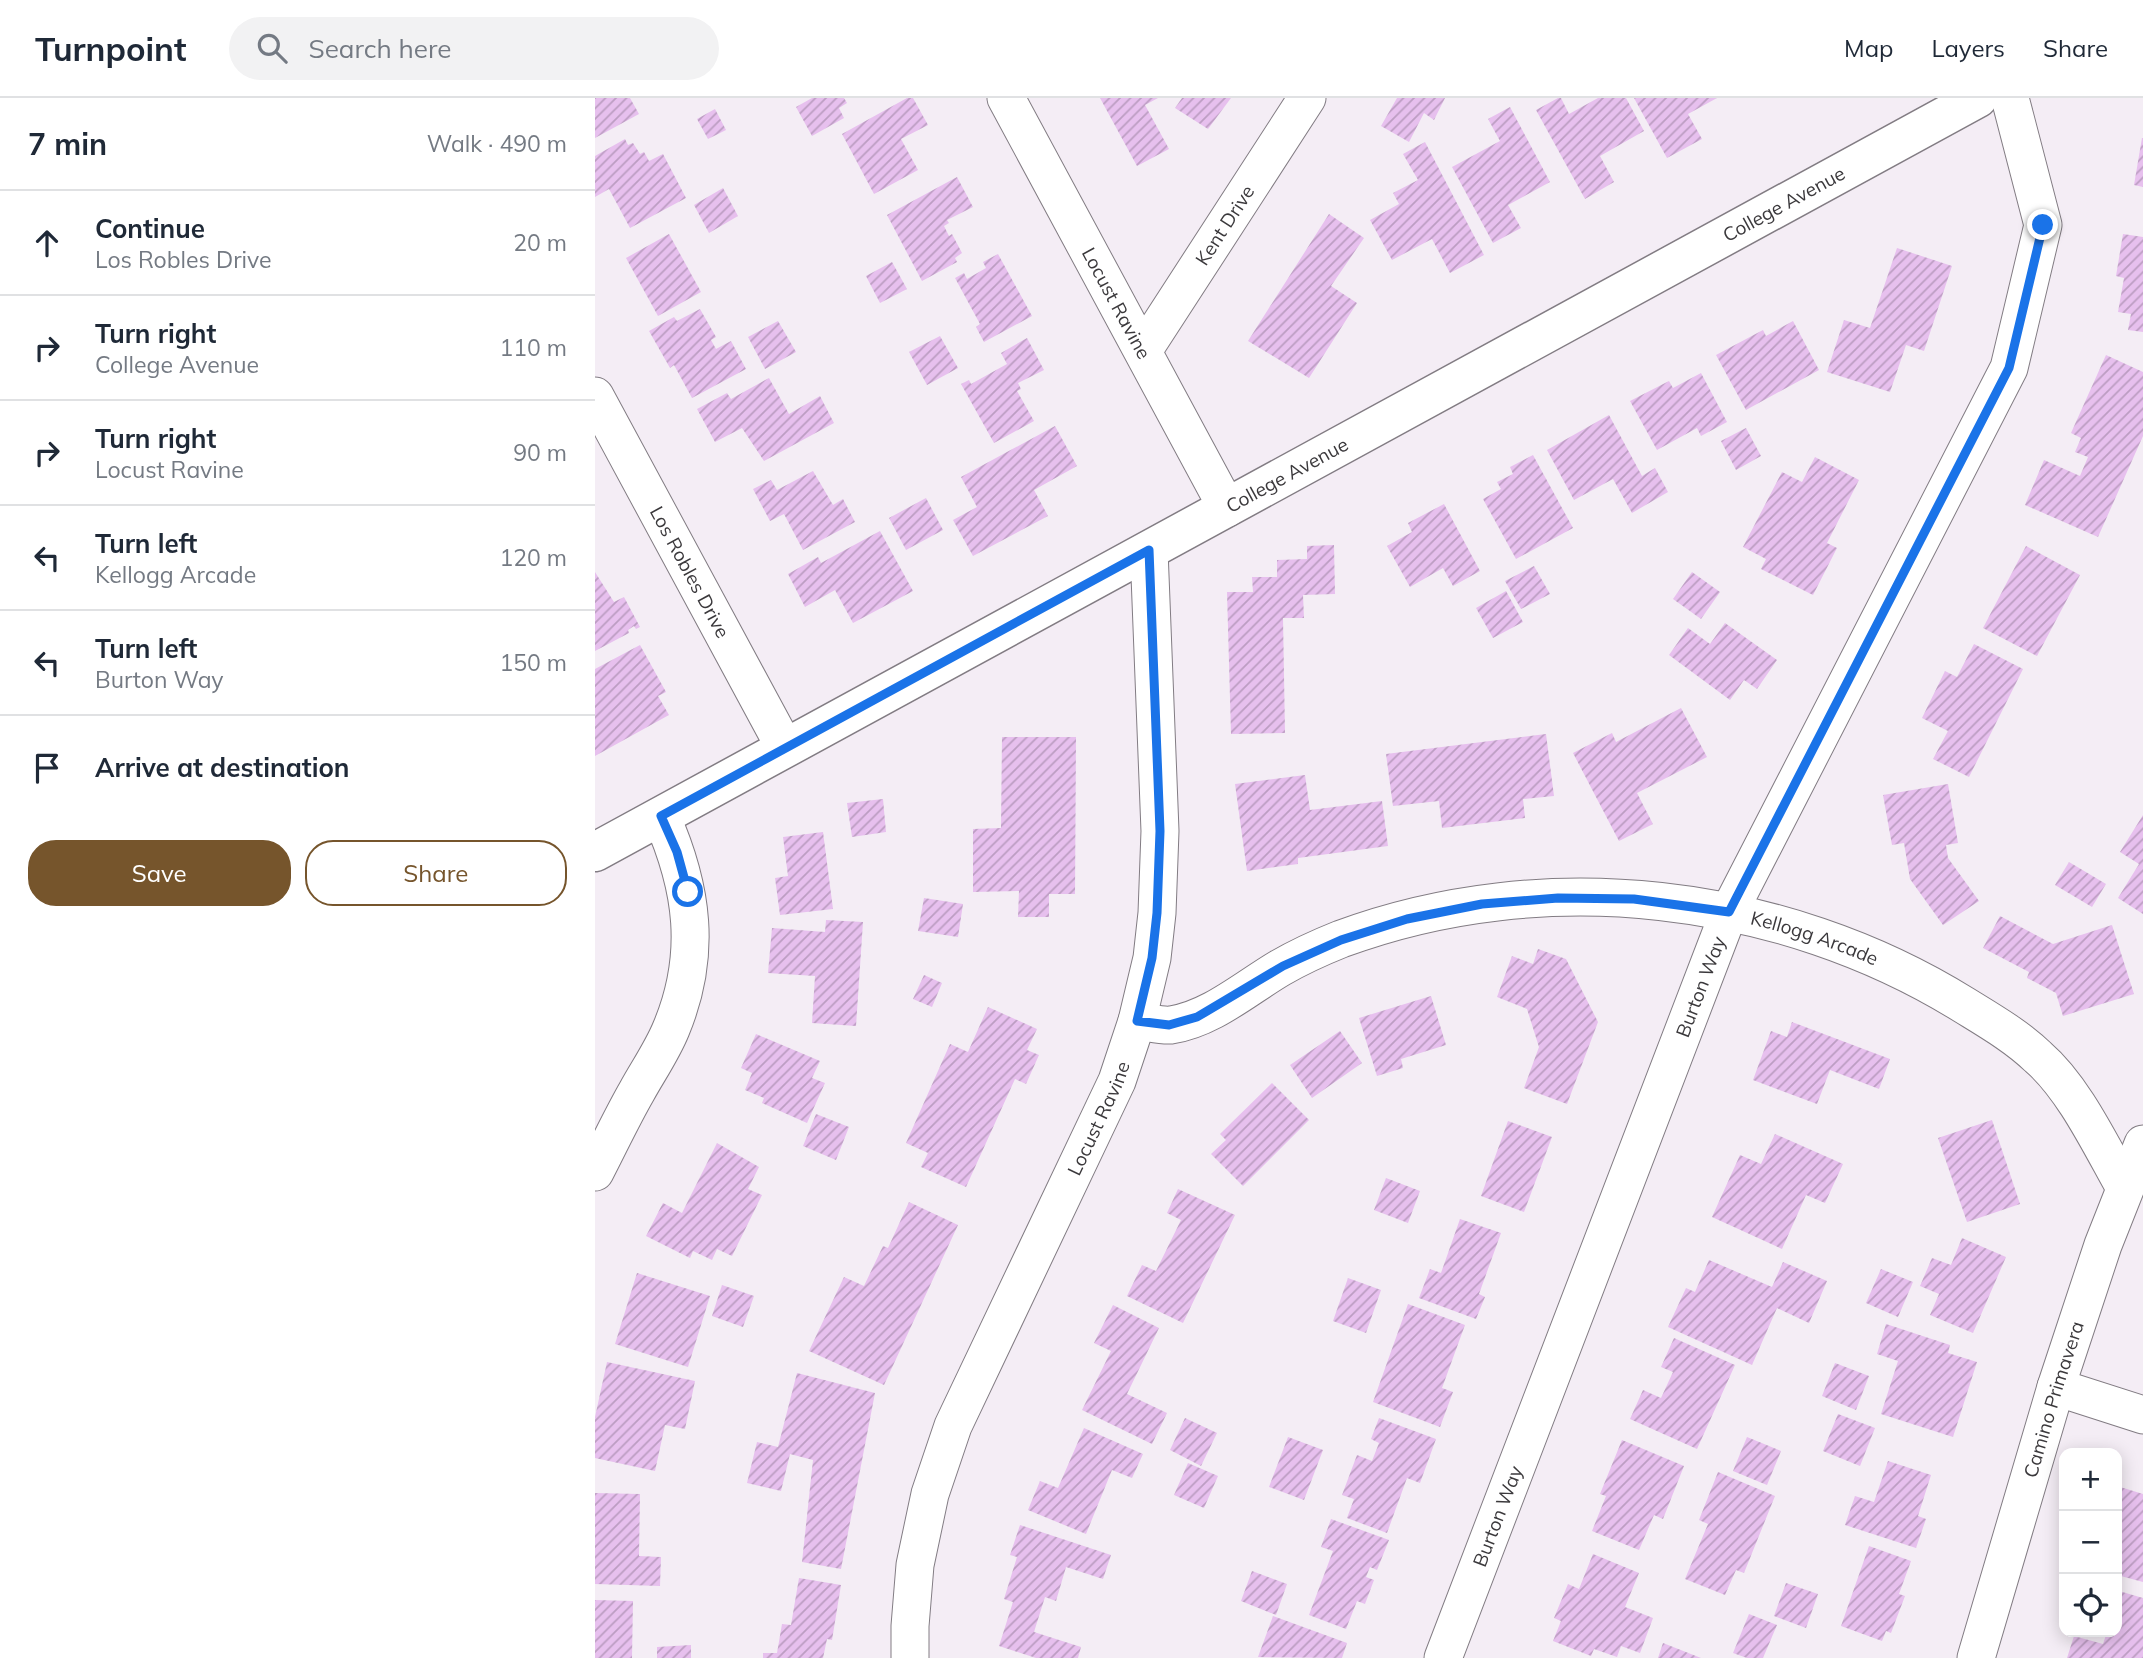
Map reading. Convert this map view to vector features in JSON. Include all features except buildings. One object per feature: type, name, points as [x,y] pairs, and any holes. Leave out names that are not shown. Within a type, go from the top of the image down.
[{"type":"street","name":"Locust Ravine","points":[[1006,98],[1227,508]]},
{"type":"street","name":"Kent Drive","points":[[1143,351],[1307,98]]},
{"type":"street","name":"College Avenue","points":[[595,852],[1978,98]]},
{"type":"street","name":"Burton Way","points":[[1443,1658],[1729,912],[2009,368],[2043,225],[2010,98]]},
{"type":"street","name":"Los Robles Drive","points":[[595,396],[785,748]]},
{"type":"street","name":"Locust Ravine","points":[[910,1658],[915,1565],[930,1494],[953,1426],[1117,1081],[1137,1021],[1152,958],[1157,913],[1160,831],[1149,550]]},
{"type":"street","points":[[595,1172],[670,1031],[685,986],[691,939],[688,892],[677,852],[661,816]]},
{"type":"street","name":"Kellogg Arcade","points":[[1137,1021],[1169,1025],[1197,1017],[1283,966],[1341,940],[1407,919],[1482,904],[1558,898],[1634,899],[1729,912],[1797,929],[1869,955],[1938,989],[2005,1030],[2039,1057],[2066,1087],[2125,1188]]},
{"type":"street","name":"Camino Primavera","points":[[1976,1658],[2056,1387],[2103,1245],[2143,1144]]},
{"type":"street","points":[[2056,1387],[2143,1415]]},
{"type":"route","points":[[688,892],[677,852],[661,816],[1149,550],[1160,831],[1157,913],[1152,958],[1137,1021],[1169,1025],[1197,1017],[1283,966],[1341,940],[1407,919],[1482,904],[1558,898],[1634,899],[1729,912],[2009,368],[2043,225]]}]
